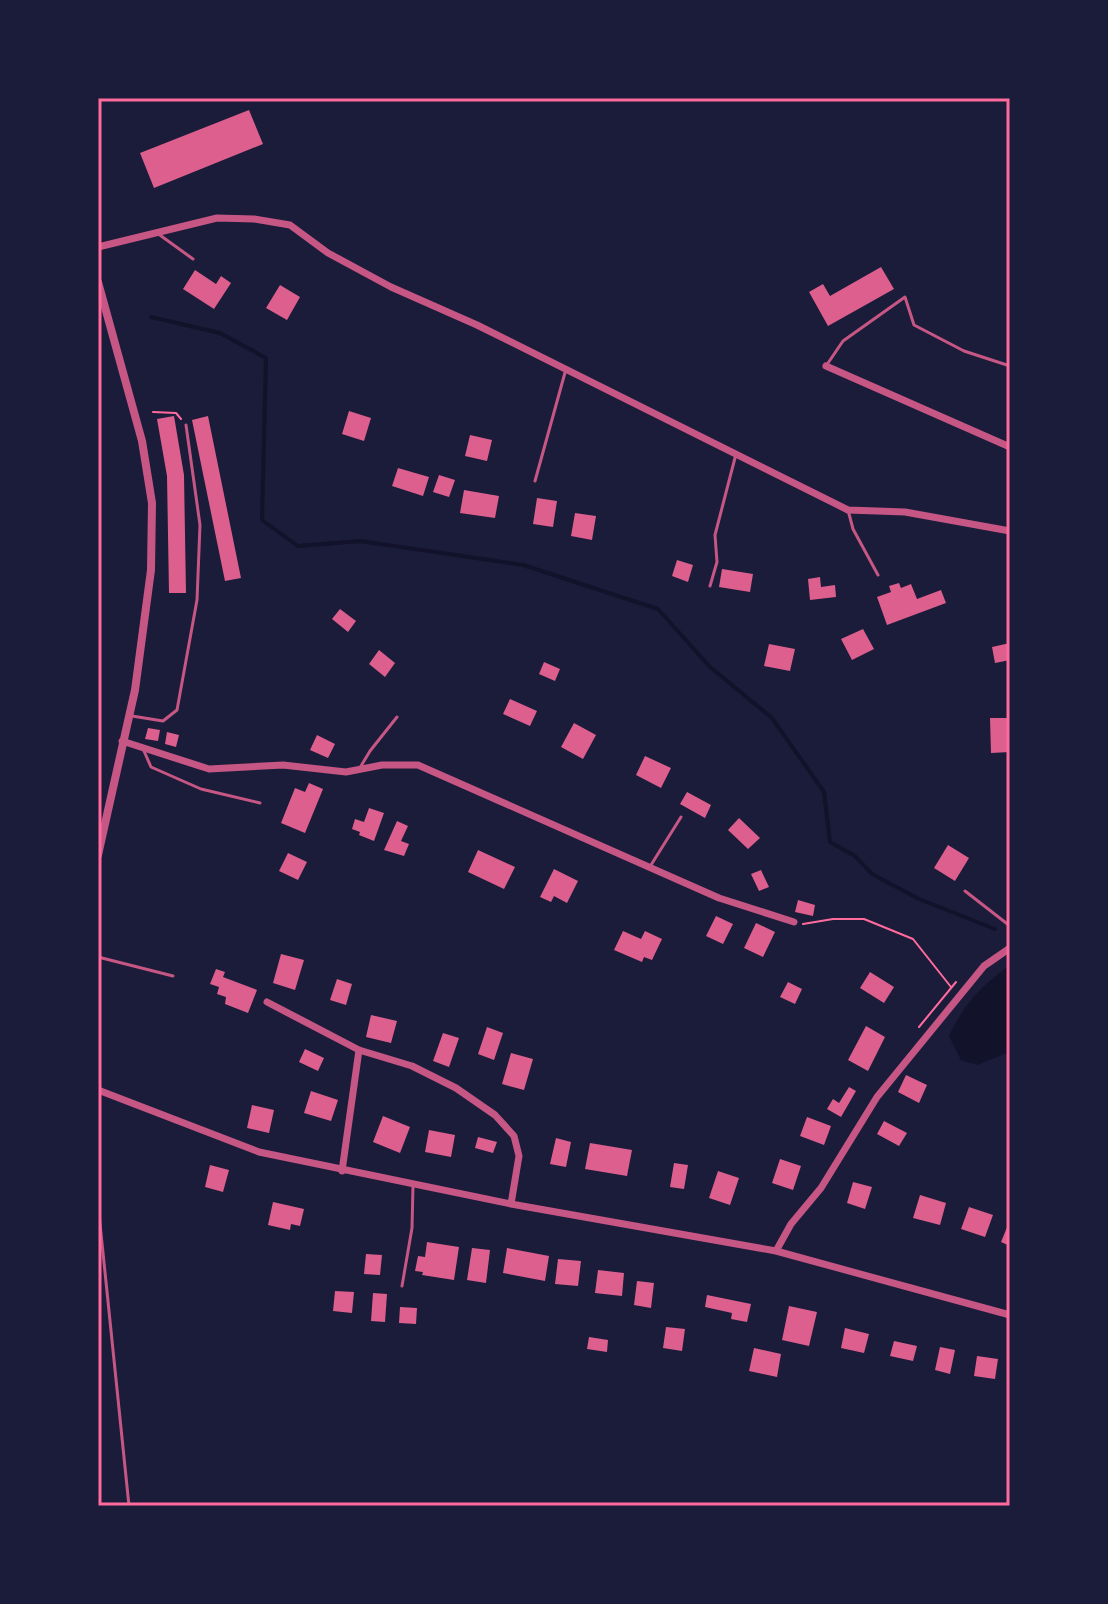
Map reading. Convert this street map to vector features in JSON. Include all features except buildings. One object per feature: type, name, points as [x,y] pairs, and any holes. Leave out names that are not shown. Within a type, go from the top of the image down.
[{"type":"street","points":[[98,247],[217,218],[254,219],[290,225],[328,253],[391,287],[477,325],[848,510],[905,512],[1010,531]]},
{"type":"street","points":[[98,282],[142,441],[152,503],[151,570],[135,690],[98,855]]},
{"type":"street","points":[[826,366],[1010,447]]},
{"type":"street","points":[[122,741],[209,769],[283,765],[346,772],[382,765],[418,765],[719,898],[794,922]]},
{"type":"street","points":[[776,1251],[791,1224],[821,1188],[877,1097],[984,966],[1010,948]]},
{"type":"street","points":[[267,1002],[359,1050],[412,1066],[456,1088],[495,1115],[514,1136],[519,1156],[511,1204]]},
{"type":"street","points":[[342,1171],[359,1050]]},
{"type":"street","points":[[98,1090],[259,1152],[511,1204],[776,1251],[1010,1315]]},
{"type":"lane","points":[[157,233],[193,259]]},
{"type":"lane","points":[[826,366],[843,341],[905,297],[914,325],[964,351],[1010,366]]},
{"type":"lane","points":[[535,481],[566,369]]},
{"type":"lane","points":[[129,716],[163,721],[177,710],[197,600],[200,525],[186,425]]},
{"type":"lane","points":[[710,586],[717,562],[715,535],[736,454]]},
{"type":"lane","points":[[848,510],[853,529],[878,575]]},
{"type":"lane","points":[[360,769],[397,717]]},
{"type":"lane","points":[[142,747],[151,767],[201,789],[260,803]]},
{"type":"lane","points":[[649,868],[681,817]]},
{"type":"lane","points":[[965,891],[1010,926]]},
{"type":"lane","points":[[98,957],[173,976]]},
{"type":"lane","points":[[402,1286],[412,1228],[413,1182]]},
{"type":"lane","points":[[98,1204],[129,1506]]},
{"type":"path","points":[[153,412],[176,413],[186,425]]},
{"type":"path","points":[[794,922],[805,924],[833,919],[864,919],[913,939],[951,987]]},
{"type":"shaded area","points":[[1010,965],[1010,1055],[1007,1053],[977,1065],[961,1060],[949,1036],[955,1024],[974,996]]},
{"type":"waterway","points":[[151,317],[220,333],[266,358],[262,520],[298,546],[360,541],[523,565],[658,609],[710,667],[772,718],[824,792],[830,842],[855,856],[872,874],[919,899],[995,929]]}]
